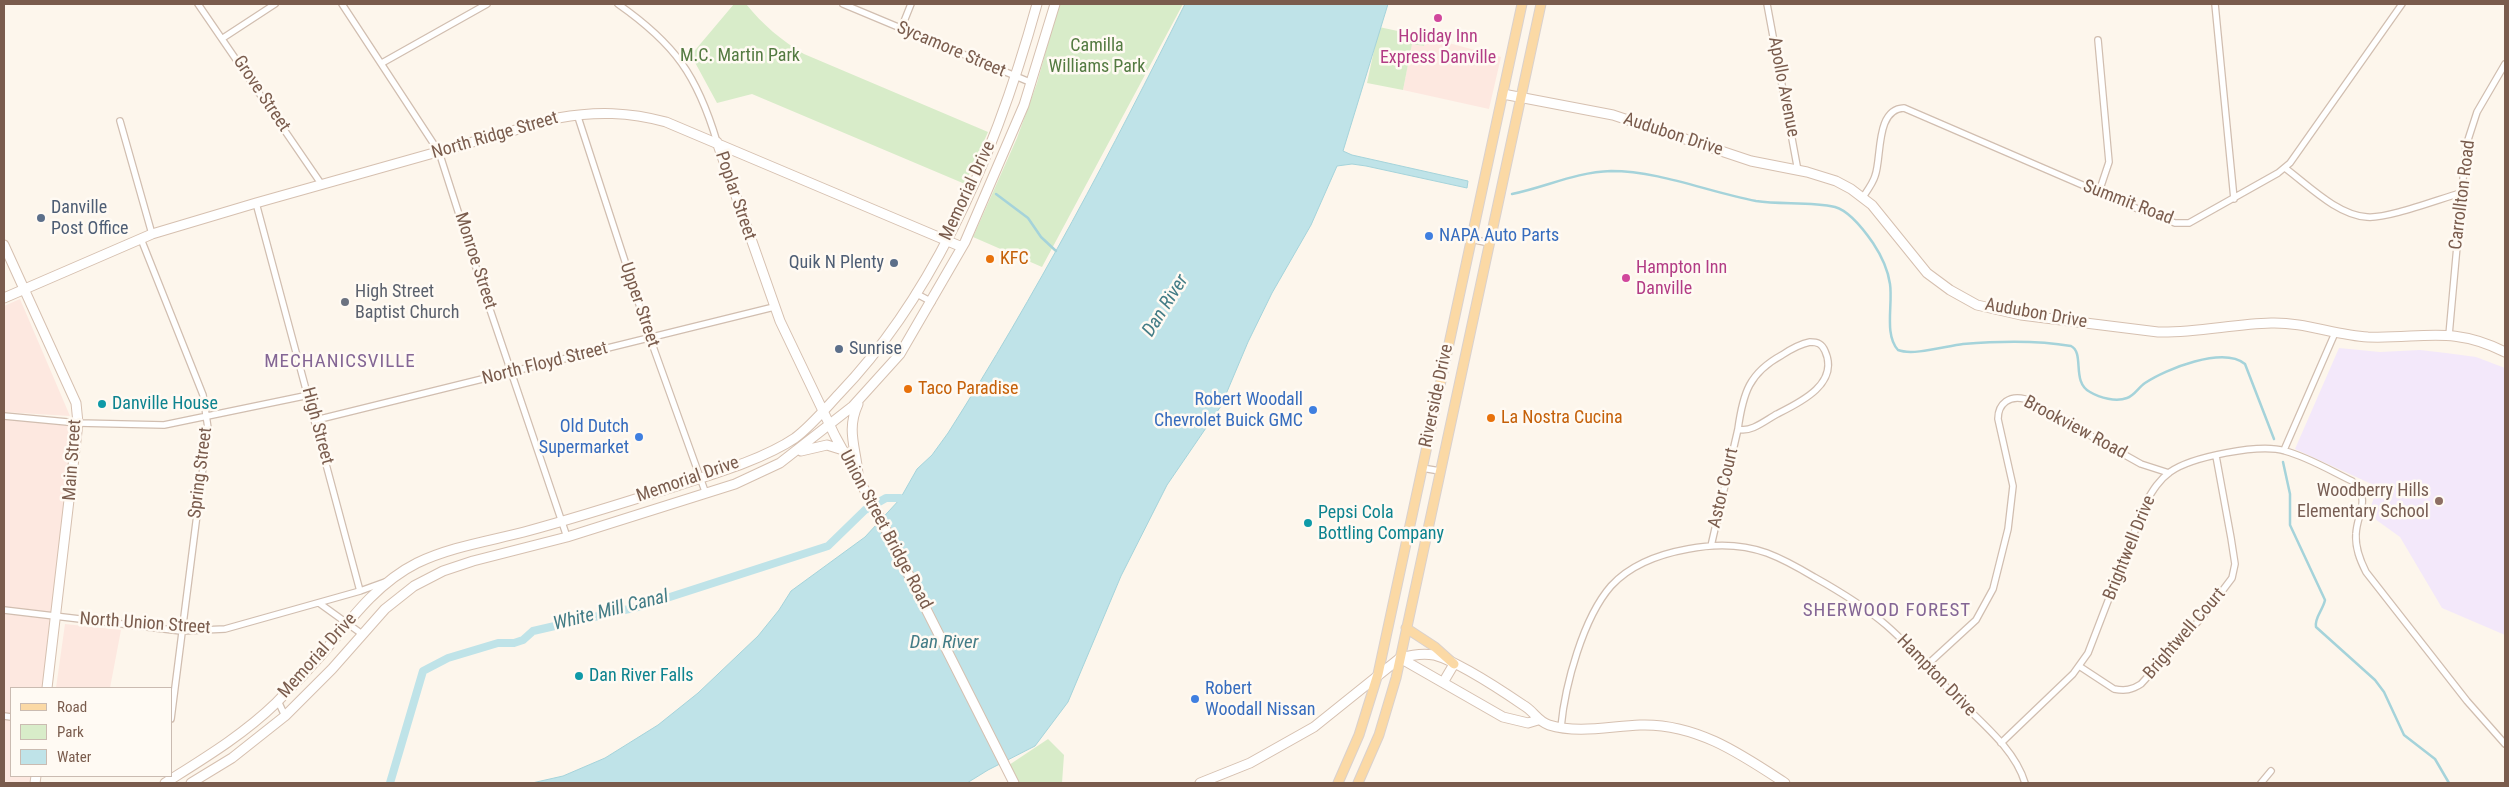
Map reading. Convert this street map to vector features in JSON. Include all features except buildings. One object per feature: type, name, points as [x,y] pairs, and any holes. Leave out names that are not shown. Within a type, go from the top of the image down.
[{"type":"main road","name":"Memorial Drive","points":[[165,783],[226,744],[278,701],[312,665],[346,624],[392,579],[418,562],[436,555],[562,521],[700,478],[786,444],[808,428],[858,375],[883,343],[946,241],[984,160],[1016,77],[1037,4]]},
{"type":"main road","name":"Memorial Drive","points":[[191,783],[232,758],[284,716],[332,669],[362,634],[400,595],[428,578],[473,562],[568,537],[706,494],[760,473],[792,455],[830,426],[860,399],[900,354],[932,302],[962,247],[1004,157],[1032,83],[1055,4]]},
{"type":"main road","name":"Riverside Drive","points":[[1338,783],[1360,735],[1378,674],[1522,4]]},
{"type":"main road","name":"Riverside Drive","points":[[1358,783],[1384,720],[1400,658],[1541,4]]},
{"type":"main road","name":"Audubon Drive","points":[[1502,94],[1614,115],[1751,161],[1836,181],[1863,197],[1883,218],[1906,250],[1927,273],[1950,290],[1977,304],[2021,315],[2158,332],[2184,333],[2271,323],[2307,326],[2335,333],[2378,337],[2449,335],[2475,340],[2505,352]]},
{"type":"main road","name":"North Ridge Street","points":[[4,298],[152,234],[256,203],[577,114],[612,112],[647,117],[717,142],[962,247]]},
{"type":"main road","name":"Poplar Street","points":[[717,142],[774,307],[824,410]]},
{"type":"main road","name":"Main Street","points":[[4,245],[76,403],[78,424],[47,687]]},
{"type":"main road","points":[[859,478],[856,450],[851,431],[853,415],[860,399]]},
{"type":"main road","name":"Union Street Bridge Road","points":[[824,410],[830,426],[859,478],[1014,783]]},
{"type":"main road","points":[[792,455],[819,446],[835,446],[843,450]]},
{"type":"main road","points":[[1406,628],[1435,647],[1454,664]]},
{"type":"main road","points":[[1200,783],[1250,763],[1314,727],[1378,674],[1400,658],[1414,654],[1432,655],[1454,664],[1525,706],[1538,720],[1561,727],[1595,729],[1641,725],[1684,730],[1735,750],[1785,783]]},
{"type":"main road","points":[[1400,658],[1444,681],[1503,717],[1528,723],[1538,720]]},
{"type":"main road","points":[[1444,681],[1454,664]]},
{"type":"street","name":"Grove Street","points":[[198,4],[322,185]]},
{"type":"street","points":[[223,38],[275,4]]},
{"type":"street","name":"Monroe Street","points":[[342,4],[439,152],[511,372],[568,537]]},
{"type":"street","points":[[382,63],[487,4]]},
{"type":"street","name":"Poplar Street","points":[[618,4],[664,40],[687,69],[707,109],[717,142]]},
{"type":"street","name":"Sycamore Street","points":[[843,4],[1032,83]]},
{"type":"street","points":[[901,29],[911,4]]},
{"type":"street","name":"Apollo Avenue","points":[[1767,4],[1798,171]]},
{"type":"street","points":[[2215,4],[2234,199]]},
{"type":"street","name":"Summit Road","points":[[1863,197],[1875,176],[1882,130],[1891,113],[1900,108],[1910,110],[2099,192],[2181,224],[2197,221],[2285,168],[2402,4]]},
{"type":"street","points":[[2098,40],[2109,162],[2099,192]]},
{"type":"street","name":"Carrollton Road","points":[[2449,335],[2461,193],[2471,129],[2484,96],[2505,64]]},
{"type":"street","name":"Upper Street","points":[[577,114],[650,338],[706,494]]},
{"type":"street","points":[[120,120],[152,234]]},
{"type":"street","points":[[2285,168],[2344,209],[2367,218],[2392,214],[2461,193]]},
{"type":"street","name":"High Street","points":[[256,203],[316,420],[360,591]]},
{"type":"street","name":"Spring Street","points":[[141,239],[203,395],[208,415],[208,428],[172,710]]},
{"type":"street","points":[[1471,239],[1489,242]]},
{"type":"street","points":[[915,293],[932,302]]},
{"type":"street","name":"North Floyd Street","points":[[316,420],[774,307]]},
{"type":"street","points":[[2284,450],[2335,333]]},
{"type":"street","name":"Astor Court","points":[[1711,546],[1744,397],[1760,368],[1801,344],[1810,342],[1820,344],[1826,353],[1827,370],[1813,395],[1755,426],[1745,430],[1738,429]]},
{"type":"street","points":[[883,343],[900,354]]},
{"type":"street","points":[[4,416],[78,424],[164,424],[309,395]]},
{"type":"street","name":"Brookview Road","points":[[1927,665],[1976,620],[1993,589],[2008,529],[2013,486],[1998,420],[2000,409],[2007,400],[2019,397],[2025,399],[2141,464],[2169,473]]},
{"type":"street","name":"Brightwell Drive","points":[[2001,743],[2055,693],[2079,666],[2104,614],[2146,502],[2160,481],[2177,468],[2251,448],[2284,450],[2352,481],[2357,486],[2363,510],[2357,527],[2357,550],[2366,572],[2467,702],[2503,741]]},
{"type":"street","name":"Brightwell Court","points":[[2079,666],[2114,689],[2129,690],[2136,688],[2142,684],[2228,585],[2235,564],[2216,456]]},
{"type":"street","points":[[1422,468],[1440,471]]},
{"type":"street","name":"Hampton Drive","points":[[1561,727],[1566,689],[1577,655],[1594,614],[1612,586],[1633,568],[1653,558],[1678,550],[1711,546],[1756,550],[1799,569],[1871,613],[1927,665],[2001,743],[2019,768],[2025,783]]},
{"type":"street","name":"North Union Street","points":[[4,610],[181,631],[225,629],[360,591],[392,579]]},
{"type":"street","points":[[319,603],[362,634]]},
{"type":"street","points":[[278,701],[284,716]]},
{"type":"street","points":[[2503,741],[2505,734]]},
{"type":"street","points":[[2261,783],[2271,771]]},
{"type":"shaded area","points":[[1426,37],[1501,57],[1489,109],[1403,90],[1412,43],[1424,46]]},
{"type":"shaded area","points":[[20,299],[70,416],[4,412],[4,306]]},
{"type":"shaded area","name":"Woodberry Hills Elementary School","points":[[2339,348],[2380,352],[2420,350],[2446,353],[2476,357],[2505,368],[2505,635],[2442,608],[2400,537],[2368,514],[2378,487],[2295,449]]},
{"type":"shaded area","points":[[4,416],[78,423],[47,687],[10,687],[10,717],[4,716]]},
{"type":"shaded area","points":[[65,624],[121,630],[110,687],[56,687]]},
{"type":"shaded area","points":[[4,719],[10,720],[10,777],[31,777],[31,783],[4,783]]},
{"type":"green space","name":"M.C. Martin Park","points":[[734,4],[746,4],[773,32],[804,54],[988,132],[965,184],[752,94],[717,103],[691,55]]},
{"type":"green space","name":"Camilla Williams Park","points":[[1059,4],[1183,4],[1042,267],[973,237],[1017,138],[1037,83]]},
{"type":"green space","points":[[1379,27],[1426,37],[1424,46],[1412,44],[1403,90],[1367,83]]},
{"type":"green space","points":[[1048,739],[1064,755],[1062,783],[1019,783],[1009,765]]},
{"type":"water","name":"Dan River","points":[[1185,4],[1388,4],[1343,151],[1352,155],[1468,181],[1467,188],[1366,166],[1352,164],[1337,166],[1311,225],[1272,293],[1248,342],[1221,406],[1167,485],[1121,576],[1068,702],[1035,746],[967,783],[532,783],[563,776],[605,758],[658,725],[698,693],[758,636],[779,610],[791,591],[865,537],[900,499],[917,469],[932,455],[948,433],[1012,328],[1101,168]]},
{"type":"waterway","points":[[1512,194],[1573,177],[1611,171],[1648,174],[1756,201],[1816,204],[1835,207],[1846,212],[1861,227],[1879,252],[1884,263],[1888,273],[1891,292],[1891,336],[1898,350],[1912,352],[1963,344],[2004,342],[2031,342],[2071,346],[2077,355],[2079,375],[2084,387],[2098,396],[2118,400],[2130,397],[2154,377],[2180,366],[2209,358],[2223,357],[2235,359],[2245,364],[2274,439]]},
{"type":"waterway","points":[[996,194],[1028,218],[1041,237],[1056,251]]},
{"type":"waterway","points":[[2283,462],[2290,494],[2290,525],[2325,600],[2316,620],[2316,627],[2375,680],[2384,692],[2404,735],[2435,759],[2449,783]]},
{"type":"waterway","name":"White Mill Canal","points":[[390,783],[423,671],[448,658],[498,643],[514,643],[523,640],[533,631],[642,606],[828,546],[865,510],[886,498],[900,498]]},
{"type":"place","name":"Holiday Inn Express Danville","points":[[1438,18]]},
{"type":"place","name":"Danville Post Office","points":[[41,218]]},
{"type":"place","name":"NAPA Auto Parts","points":[[1429,236]]},
{"type":"place","name":"KFC","points":[[990,259]]},
{"type":"place","name":"Quik N Plenty","points":[[894,263]]},
{"type":"place","name":"Hampton Inn Danville","points":[[1626,278]]},
{"type":"place","name":"High Street Baptist Church","points":[[345,302]]},
{"type":"place","name":"Sunrise","points":[[839,349]]},
{"type":"place","name":"Taco Paradise","points":[[908,389]]},
{"type":"place","name":"Danville House","points":[[102,404]]},
{"type":"place","name":"Robert Woodall Chevrolet Buick GMC","points":[[1313,410]]},
{"type":"place","name":"La Nostra Cucina","points":[[1491,418]]},
{"type":"place","name":"Old Dutch Supermarket","points":[[639,437]]},
{"type":"place","name":"Woodberry Hills Elementary School","points":[[2439,501]]},
{"type":"place","name":"Pepsi Cola Bottling Company","points":[[1308,523]]},
{"type":"place","name":"Dan River Falls","points":[[579,676]]},
{"type":"place","name":"Robert Woodall Nissan","points":[[1195,699]]},
{"type":"district","name":"MECHANICSVILLE","points":[[340,362]]},
{"type":"district","name":"SHERWOOD FOREST","points":[[1887,611]]}]
